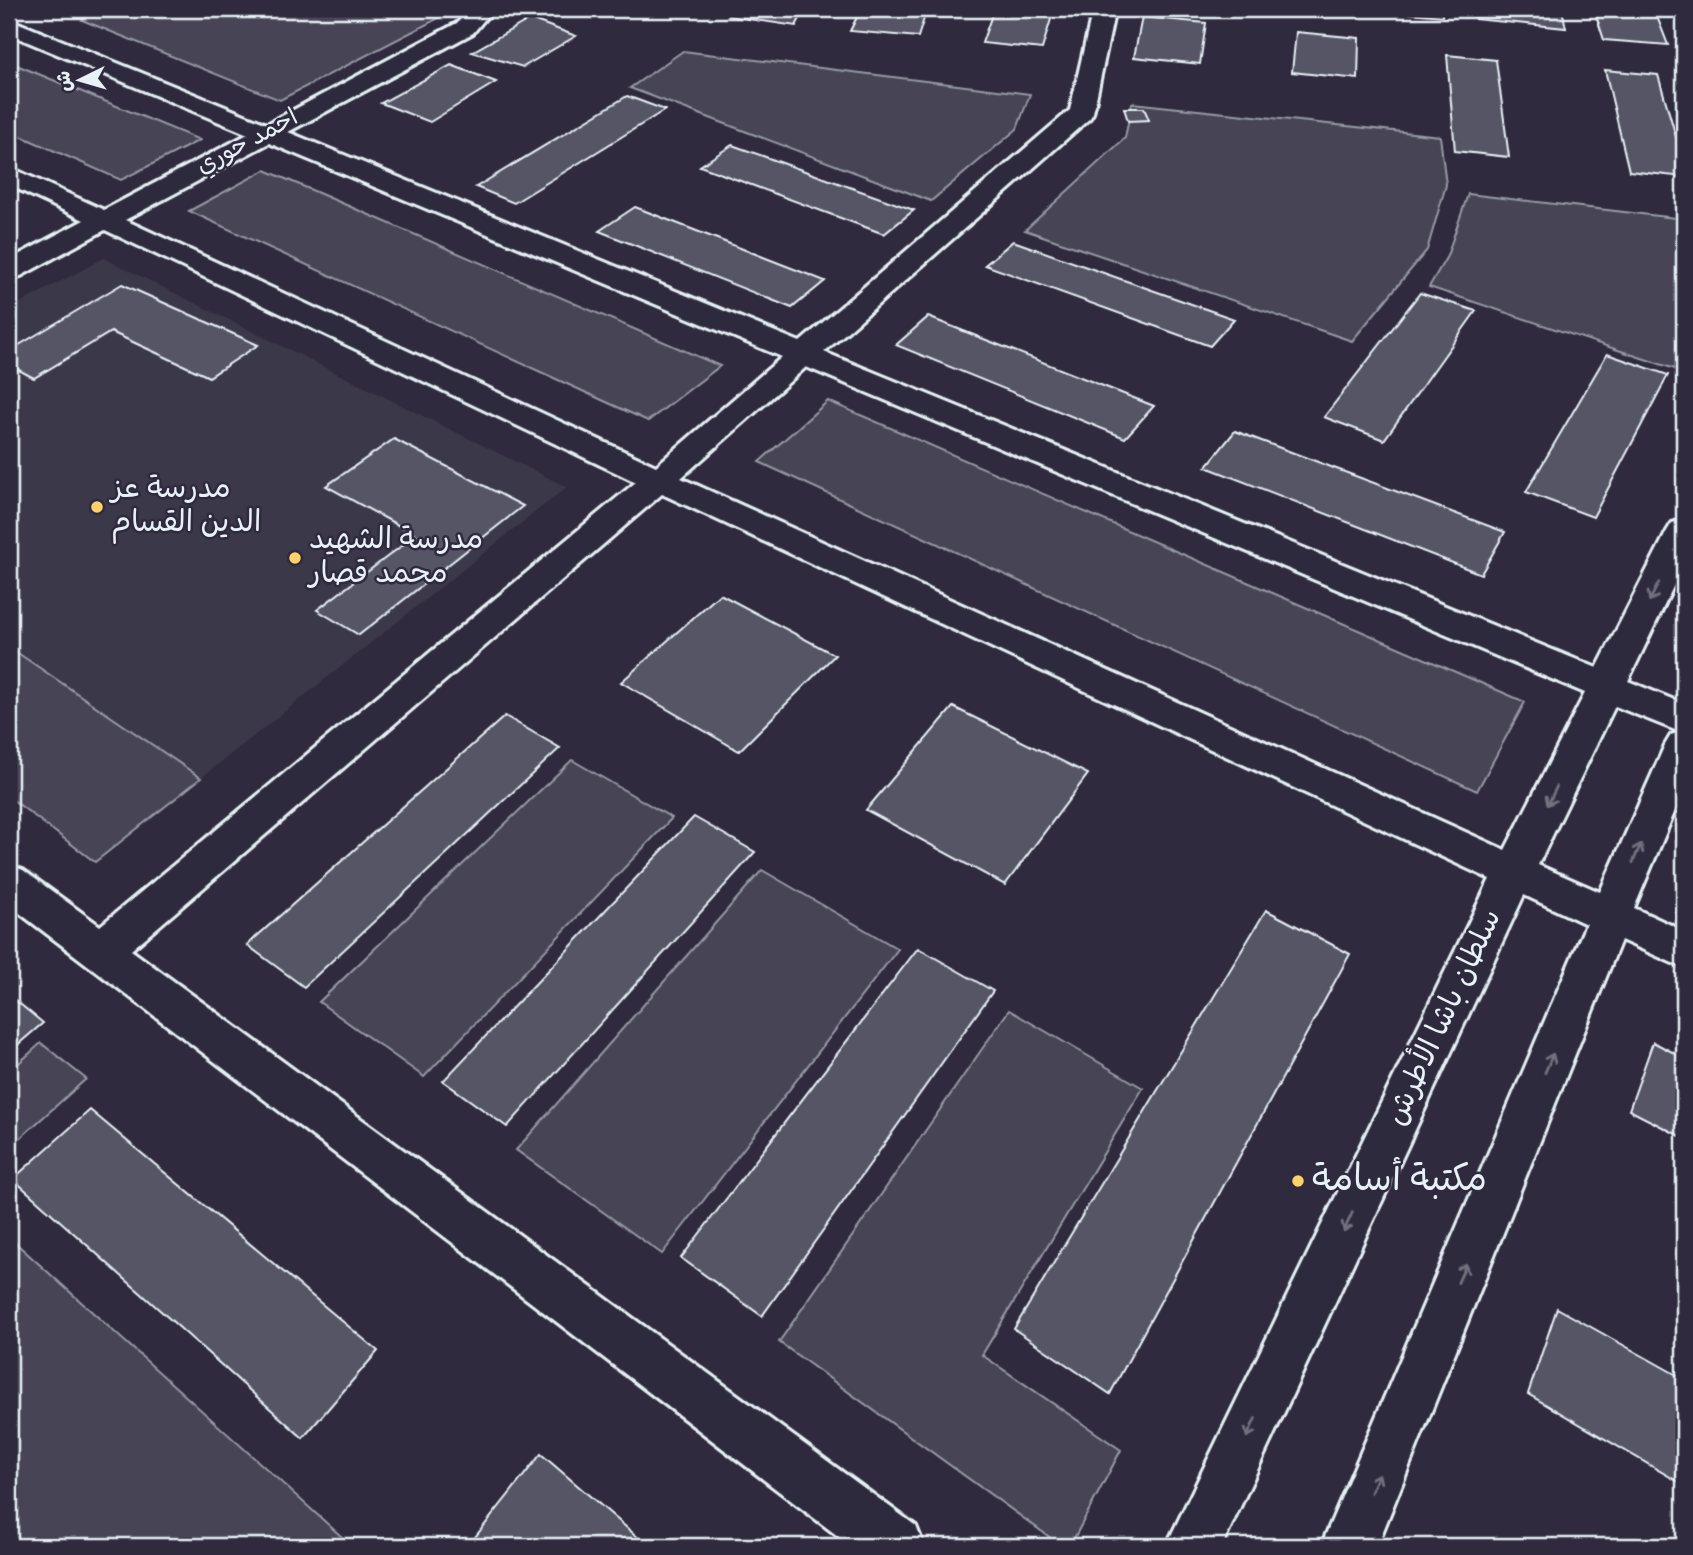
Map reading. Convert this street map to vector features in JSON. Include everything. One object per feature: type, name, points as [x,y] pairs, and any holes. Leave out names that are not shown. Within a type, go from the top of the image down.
[{"type":"street","name":"احمد حوري","points":[[9,271],[466,28],[482,9]]},
{"type":"street","points":[[101,950],[659,480],[1081,113],[1104,9]]},
{"type":"street","points":[[9,26],[1684,719]]},
{"type":"street","points":[[9,175],[659,480],[1684,950]]},
{"type":"street","name":"سلطان باشا الأطرش","points":[[1195,1546],[1514,872],[1684,531]]},
{"type":"street","points":[[1349,1546],[1610,916],[1684,745]]},
{"type":"street","points":[[9,881],[896,1546]]},
{"type":"shaded area","points":[[100,9],[445,9],[437,19],[280,100],[82,20]]},
{"type":"shaded area","points":[[683,51],[1030,94],[1017,129],[931,201],[630,88]]},
{"type":"shaded area","points":[[9,62],[200,140],[121,180],[9,131]]},
{"type":"shaded area","points":[[1132,103],[1440,136],[1446,185],[1427,250],[1352,341],[1025,230],[1125,138]]},
{"type":"shaded area","points":[[265,170],[720,366],[648,421],[189,211]]},
{"type":"shaded area","points":[[1468,194],[1684,219],[1684,372],[1429,287],[1447,256]]},
{"type":"shaded area","points":[[104,258],[567,487],[201,778],[9,647],[9,309]]},
{"type":"shaded area","points":[[828,401],[1525,702],[1477,791],[759,462]]},
{"type":"shaded area","points":[[9,647],[201,778],[95,862],[9,797]]},
{"type":"shaded area","points":[[572,760],[672,818],[424,1077],[319,1002]]},
{"type":"shaded area","points":[[762,870],[898,949],[662,1254],[516,1150]]},
{"type":"shaded area","points":[[1009,1010],[1143,1088],[982,1355],[1121,1450],[1070,1546],[1062,1546],[779,1342]]},
{"type":"shaded area","points":[[41,1043],[86,1079],[9,1148],[9,1072]]},
{"type":"shaded area","points":[[9,1237],[352,1546],[9,1546]]},
{"type":"building","points":[[734,9],[805,9],[796,26],[728,16]]},
{"type":"building","points":[[861,9],[927,9],[918,37],[850,31]]},
{"type":"building","points":[[994,9],[1054,9],[1042,49],[982,43]]},
{"type":"building","points":[[1363,9],[1442,9],[1442,16]]},
{"type":"building","points":[[1474,9],[1562,9],[1566,28],[1475,19]]},
{"type":"building","points":[[1594,9],[1654,9],[1668,45],[1604,40]]},
{"type":"building","points":[[1142,17],[1206,23],[1200,64],[1134,57]]},
{"type":"building","points":[[530,19],[576,36],[523,67],[472,52]]},
{"type":"building","points":[[1296,32],[1359,38],[1358,79],[1292,72]]},
{"type":"building","points":[[1447,55],[1496,60],[1509,157],[1455,151]]},
{"type":"building","points":[[451,65],[496,82],[430,122],[381,103]]},
{"type":"building","points":[[1605,70],[1658,75],[1684,164],[1684,177],[1629,171]]},
{"type":"building","points":[[627,96],[665,110],[514,203],[476,187]]},
{"type":"building","points":[[1124,108],[1144,108],[1149,120],[1128,121]]},
{"type":"building","points":[[732,145],[914,210],[884,234],[700,166]]},
{"type":"building","points":[[635,207],[825,281],[792,308],[599,231]]},
{"type":"building","points":[[1013,241],[1234,319],[1210,346],[985,265]]},
{"type":"building","points":[[122,284],[258,345],[209,377],[111,332],[34,378],[9,365],[9,351]]},
{"type":"building","points":[[1420,293],[1476,311],[1384,440],[1324,417]]},
{"type":"building","points":[[928,317],[1154,406],[1125,438],[896,345]]},
{"type":"building","points":[[1607,354],[1668,375],[1593,517],[1526,492]]},
{"type":"building","points":[[1235,431],[1505,532],[1481,574],[1206,467]]},
{"type":"building","points":[[394,439],[523,506],[359,635],[317,610],[416,535],[326,486]]},
{"type":"building","points":[[720,594],[835,655],[739,751],[621,682]]},
{"type":"building","points":[[953,707],[1088,774],[1005,885],[866,810]]},
{"type":"building","points":[[505,716],[560,748],[304,987],[247,945]]},
{"type":"building","points":[[694,817],[755,852],[507,1127],[443,1081]]},
{"type":"building","points":[[1266,910],[1350,954],[1110,1394],[1014,1329]]},
{"type":"building","points":[[918,948],[993,991],[762,1316],[681,1258]]},
{"type":"building","points":[[9,995],[43,1023],[9,1052]]},
{"type":"building","points":[[1653,1042],[1684,1058],[1684,1138],[1629,1110]]},
{"type":"building","points":[[90,1110],[378,1351],[303,1438],[13,1179]]},
{"type":"building","points":[[1557,1308],[1684,1379],[1684,1485],[1528,1394]]},
{"type":"building","points":[[541,1454],[648,1546],[468,1546]]},
{"type":"place","name":"مدرسة عز الدين القسام","points":[[97,507]]},
{"type":"place","name":"مدرسة الشهيد محمد قصار","points":[[295,558]]},
{"type":"place","name":"مكتبة أسامة","points":[[1298,1181]]}]
